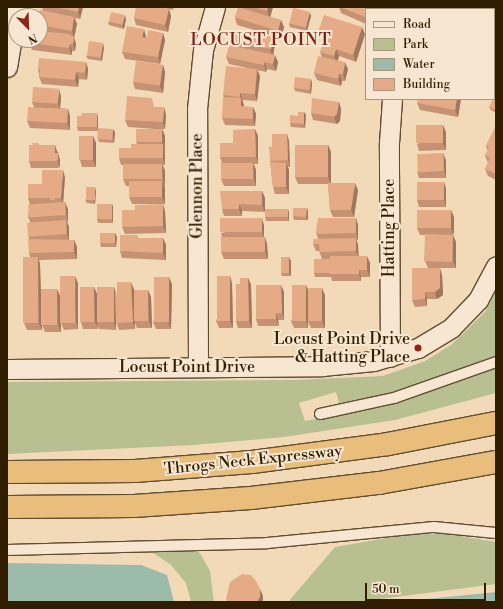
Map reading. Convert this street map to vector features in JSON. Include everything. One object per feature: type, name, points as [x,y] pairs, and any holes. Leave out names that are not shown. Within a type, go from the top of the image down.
[{"type":"highway","name":"Throgs Neck Expressway","points":[[7,472],[135,471],[252,462],[388,444],[496,423]]},
{"type":"highway","points":[[7,507],[134,506],[272,496],[411,478],[496,462]]},
{"type":"street","points":[[7,67],[17,7]]},
{"type":"street","name":"Glennon Place","points":[[198,366],[197,109],[203,50],[215,7]]},
{"type":"street","name":"Hatting Place","points":[[390,357],[389,137],[392,100]]},
{"type":"street","name":"Locust Point Drive","points":[[7,369],[322,366],[390,357],[418,348],[451,328],[478,300],[496,266]]},
{"type":"lane","points":[[320,414],[394,398],[496,362]]},
{"type":"lane","points":[[7,550],[267,544],[434,527],[496,533]]},
{"type":"green space","points":[[496,291],[496,356],[384,395],[339,403],[336,392],[299,403],[305,421],[382,407],[496,368],[496,393],[395,420],[284,437],[194,445],[7,454],[7,382],[295,380],[383,376],[425,361],[451,345],[485,312]]},
{"type":"green space","points":[[443,533],[496,542],[496,584],[357,602],[288,602],[335,547],[404,535]]},
{"type":"green space","points":[[149,550],[193,550],[200,553],[210,571],[214,602],[191,602],[186,583],[171,565]]},
{"type":"water","points":[[7,563],[141,565],[167,575],[174,602],[7,602]]},
{"type":"water","points":[[496,592],[496,602],[398,602]]},
{"type":"building","points":[[55,7],[79,7],[78,12]]},
{"type":"building","points":[[136,7],[159,7],[169,9],[165,25],[134,18]]},
{"type":"building","points":[[238,7],[281,20],[278,31],[235,18]]},
{"type":"building","points":[[253,7],[268,7],[267,11]]},
{"type":"building","points":[[340,7],[369,7],[365,8],[365,17]]},
{"type":"building","points":[[460,7],[462,8],[448,8]]},
{"type":"building","points":[[293,8],[310,12],[306,27],[289,24]]},
{"type":"building","points":[[48,12],[74,17],[72,31],[48,26]]},
{"type":"building","points":[[111,12],[125,15],[123,25],[109,22]]},
{"type":"building","points":[[324,15],[362,27],[353,55],[336,49],[334,56],[320,52],[322,46],[325,47],[329,33],[319,29]]},
{"type":"building","points":[[127,26],[144,29],[142,37],[147,38],[148,30],[163,33],[158,57],[122,52]]},
{"type":"building","points":[[233,30],[273,37],[271,49],[231,42]]},
{"type":"building","points":[[48,32],[69,34],[74,37],[73,44],[70,44],[69,48],[48,45]]},
{"type":"building","points":[[89,41],[103,43],[101,58],[87,56]]},
{"type":"building","points":[[229,45],[275,55],[273,64],[264,62],[264,65],[226,57]]},
{"type":"building","points":[[318,56],[345,62],[343,74],[339,74],[338,79],[314,73]]},
{"type":"building","points":[[39,58],[86,62],[85,73],[76,72],[75,80],[39,77]]},
{"type":"building","points":[[136,61],[163,65],[160,86],[133,82]]},
{"type":"building","points":[[226,66],[257,69],[255,94],[240,93],[240,97],[223,95]]},
{"type":"building","points":[[295,77],[311,79],[310,90],[294,88]]},
{"type":"building","points":[[33,87],[59,89],[58,104],[32,102]]},
{"type":"building","points":[[127,96],[152,98],[154,107],[164,107],[163,122],[125,120]]},
{"type":"building","points":[[223,97],[241,98],[241,106],[253,107],[253,119],[222,118]]},
{"type":"building","points":[[312,98],[339,102],[337,114],[334,117],[311,113]]},
{"type":"building","points":[[418,100],[457,100],[455,110],[417,103]]},
{"type":"building","points":[[492,100],[496,100],[496,110],[489,107]]},
{"type":"building","points":[[28,107],[68,109],[67,123],[27,121]]},
{"type":"building","points":[[298,112],[304,112],[304,124],[290,123],[290,115],[298,116]]},
{"type":"building","points":[[82,113],[97,113],[97,127],[77,127],[77,116],[81,116]]},
{"type":"building","points":[[416,125],[443,125],[443,143],[416,143]]},
{"type":"building","points":[[496,126],[496,174],[485,169],[490,158],[485,155],[489,147],[486,146]]},
{"type":"building","points":[[98,128],[113,129],[112,140],[97,139]]},
{"type":"building","points":[[136,129],[162,129],[162,142],[136,142]]},
{"type":"building","points":[[255,129],[256,157],[220,157],[220,143],[233,143],[233,130]]},
{"type":"building","points":[[272,134],[287,134],[288,160],[270,161],[269,147],[272,147]]},
{"type":"building","points":[[79,136],[93,136],[93,160],[79,160]]},
{"type":"building","points":[[32,143],[38,143],[38,145],[55,145],[55,153],[58,153],[58,160],[29,161],[29,145],[33,145]]},
{"type":"building","points":[[131,144],[163,144],[163,158],[119,158],[119,148],[131,148]]},
{"type":"building","points":[[295,145],[328,145],[328,177],[295,177]]},
{"type":"building","points":[[443,153],[444,171],[418,172],[417,154]]},
{"type":"building","points":[[270,162],[286,163],[286,187],[273,187]]},
{"type":"building","points":[[221,163],[253,163],[253,179],[221,179]]},
{"type":"building","points":[[123,164],[162,164],[162,179],[123,179]]},
{"type":"building","points":[[42,170],[63,170],[61,198],[50,200],[50,198],[28,198],[28,184],[42,184]]},
{"type":"building","points":[[129,181],[162,181],[162,197],[129,197]]},
{"type":"building","points":[[417,182],[444,182],[444,200],[417,200]]},
{"type":"building","points":[[328,183],[355,183],[351,210],[330,210]]},
{"type":"building","points":[[86,187],[95,187],[95,200],[86,200]]},
{"type":"building","points":[[220,191],[262,191],[262,205],[239,204],[239,209],[222,209]]},
{"type":"building","points":[[65,202],[66,215],[29,218],[28,205]]},
{"type":"building","points":[[97,204],[112,204],[112,219],[97,219]]},
{"type":"building","points":[[163,204],[163,226],[122,227],[122,210],[135,210],[135,205]]},
{"type":"building","points":[[293,208],[307,208],[306,217],[293,216]]},
{"type":"building","points":[[265,209],[288,209],[288,217],[265,217]]},
{"type":"building","points":[[417,210],[451,210],[451,228],[417,228]]},
{"type":"building","points":[[220,218],[262,218],[262,232],[220,232]]},
{"type":"building","points":[[318,218],[356,218],[356,233],[319,234],[316,232]]},
{"type":"building","points":[[66,220],[67,234],[28,237],[27,223]]},
{"type":"building","points":[[100,233],[115,233],[115,243],[100,243]]},
{"type":"building","points":[[425,234],[453,235],[452,262],[424,261]]},
{"type":"building","points":[[120,235],[137,235],[137,238],[163,238],[163,253],[120,251]]},
{"type":"building","points":[[221,237],[265,237],[265,252],[221,252]]},
{"type":"building","points":[[356,238],[356,251],[320,252],[319,244],[313,244],[313,239]]},
{"type":"building","points":[[28,239],[74,240],[74,252],[29,253]]},
{"type":"building","points":[[330,256],[367,256],[367,270],[359,270],[359,274],[330,274]]},
{"type":"building","points":[[23,257],[38,257],[38,323],[23,323]]},
{"type":"building","points":[[281,257],[289,257],[289,273],[281,273]]},
{"type":"building","points":[[314,259],[330,259],[330,273],[314,273]]},
{"type":"building","points":[[412,268],[440,268],[440,288],[435,292],[425,292],[425,299],[412,300]]},
{"type":"building","points":[[60,276],[75,276],[75,323],[60,323]]},
{"type":"building","points":[[217,276],[230,276],[230,321],[217,321]]},
{"type":"building","points":[[154,277],[169,277],[169,322],[154,322]]},
{"type":"building","points":[[240,278],[248,278],[249,321],[236,321],[236,284],[240,284]]},
{"type":"building","points":[[117,282],[131,282],[133,322],[116,323],[115,293],[117,294]]},
{"type":"building","points":[[256,285],[281,285],[282,313],[276,313],[276,319],[256,319]]},
{"type":"building","points":[[292,285],[306,285],[306,321],[292,321]]},
{"type":"building","points":[[80,287],[94,287],[94,322],[80,322]]},
{"type":"building","points":[[97,287],[114,287],[114,322],[97,322]]},
{"type":"building","points":[[308,288],[322,288],[322,321],[308,321]]},
{"type":"building","points":[[41,289],[57,289],[57,325],[41,325]]},
{"type":"building","points":[[134,290],[148,290],[148,321],[134,321]]},
{"type":"building","points":[[242,574],[251,575],[256,581],[260,589],[260,597],[257,602],[227,602],[226,599],[230,582]]},
{"type":"place","name":"Locust Point Drive & Hatting Place","points":[[418,348]]},
{"type":"district","name":"LOCUST POINT","points":[[261,41]]}]
